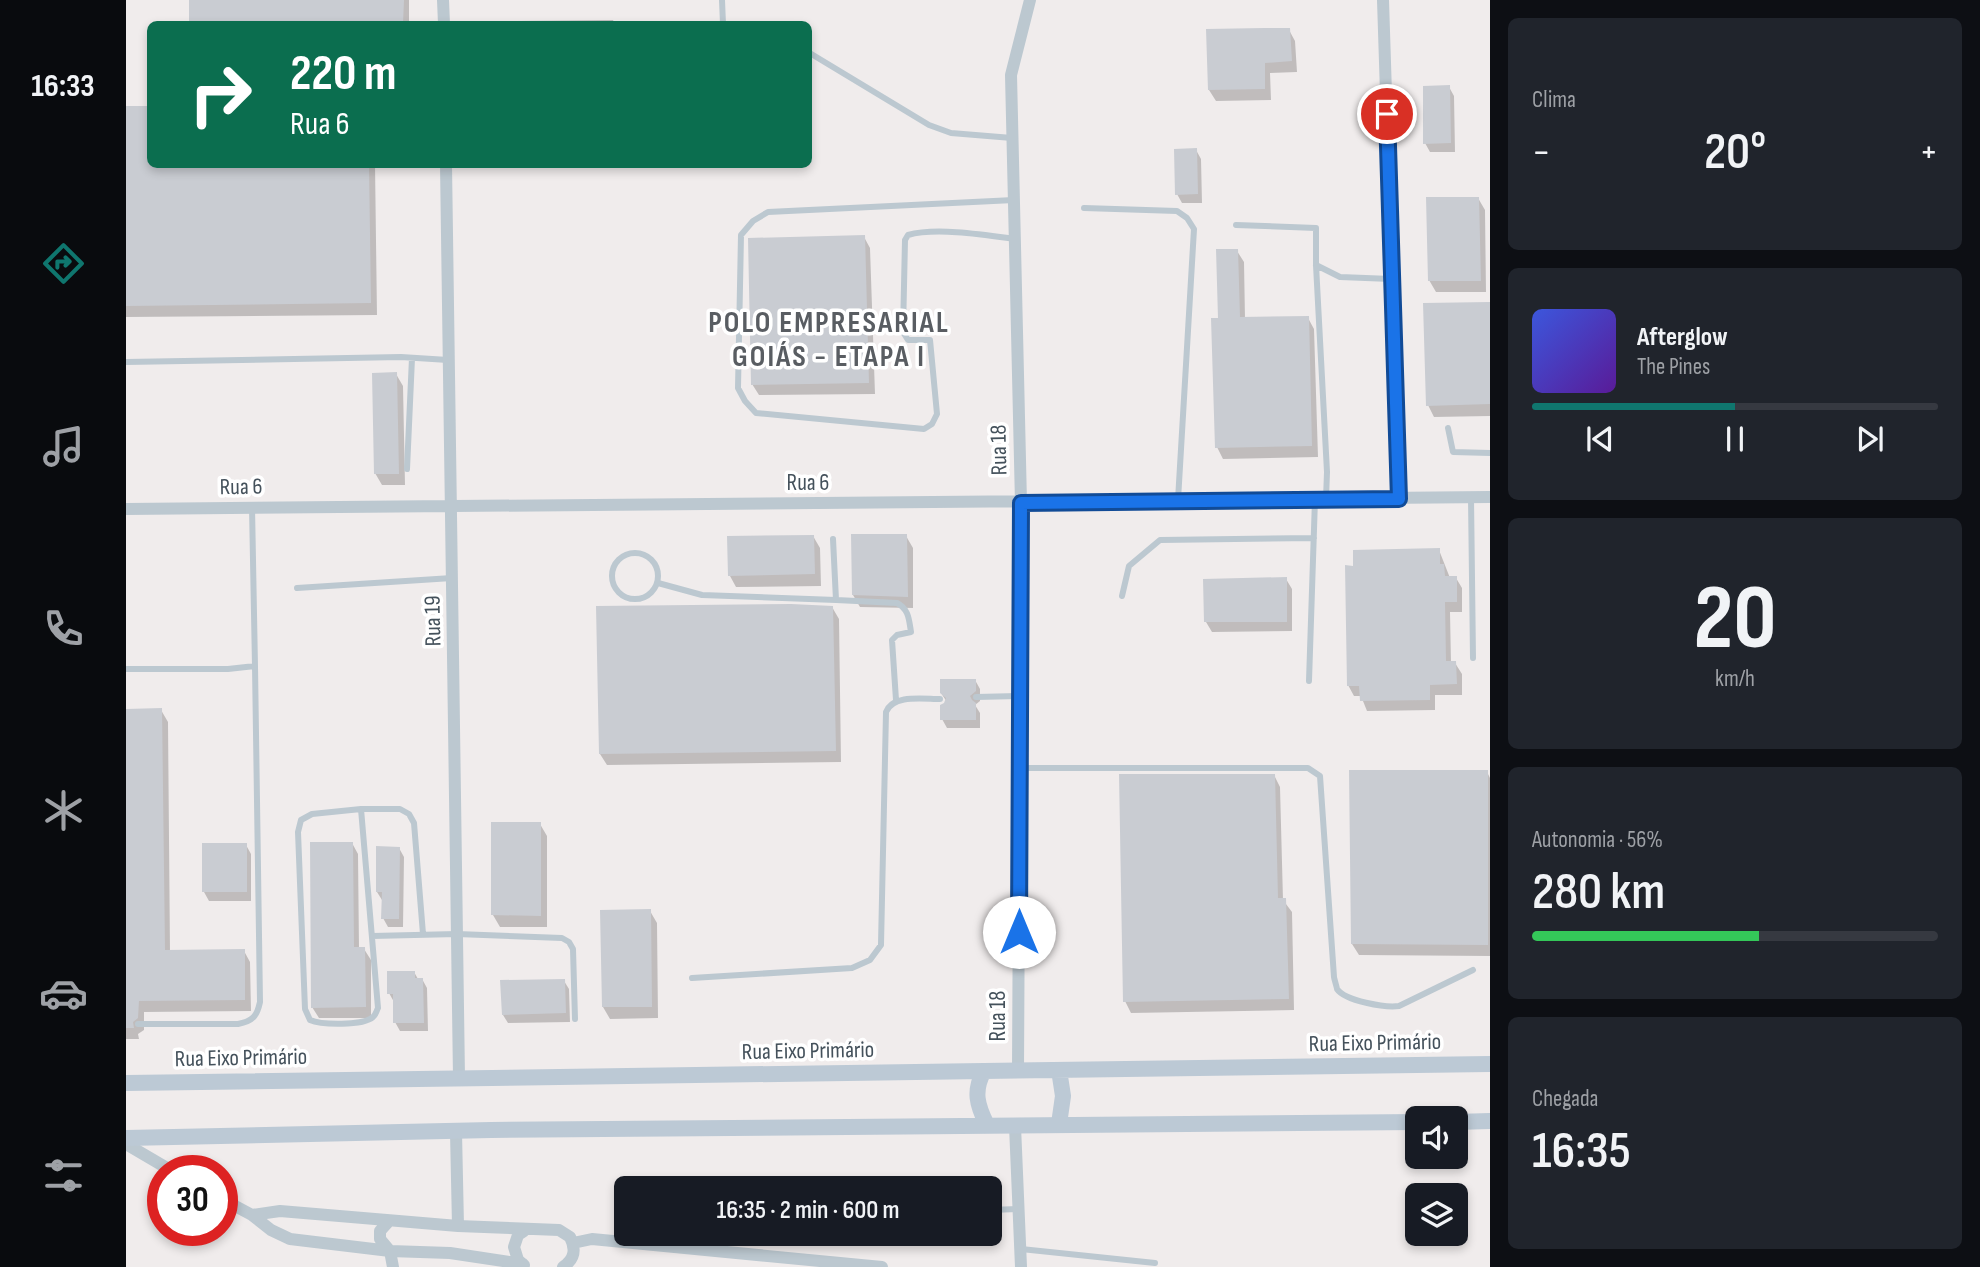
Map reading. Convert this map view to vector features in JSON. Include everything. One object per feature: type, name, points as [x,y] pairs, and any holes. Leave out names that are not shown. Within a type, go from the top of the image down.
[{"type":"street","points":[[443,0],[444,21]]},
{"type":"street","name":"Rua 18","points":[[1018,1069],[1021,503],[1011,75],[1030,0]]},
{"type":"street","points":[[1383,0],[1399,499]]},
{"type":"street","name":"Rua 19","points":[[446,168],[453,507],[459,1077]]},
{"type":"street","name":"Rua 6","points":[[126,509],[1490,497]]},
{"type":"street","name":"Rua Eixo Primário","points":[[126,1083],[1490,1064]]},
{"type":"street","points":[[1059,1070],[1063,1096],[1059,1124]]},
{"type":"street","points":[[984,1072],[977,1084],[978,1105],[987,1125]]},
{"type":"street","points":[[1468,1122],[1490,1121]]},
{"type":"street","points":[[126,1138],[1059,1124],[1405,1122]]},
{"type":"street","points":[[1015,1126],[1021,1267]]},
{"type":"street","points":[[456,1132],[458,1226]]},
{"type":"street","points":[[126,1144],[147,1156]]},
{"type":"street","points":[[238,1208],[290,1239],[390,1251],[450,1253],[527,1266]]},
{"type":"street","points":[[252,1216],[280,1211],[524,1231]]},
{"type":"street","points":[[389,1221],[380,1231],[380,1239],[390,1251],[393,1267]]},
{"type":"street","points":[[527,1266],[515,1254],[514,1247],[518,1235],[530,1228],[559,1230],[565,1233],[573,1243],[573,1256],[563,1267]]},
{"type":"street","points":[[573,1243],[592,1239],[882,1267]]},
{"type":"street","points":[[446,1267],[450,1253]]},
{"type":"lane","points":[[722,0],[723,21]]},
{"type":"lane","points":[[812,54],[929,125],[951,133],[1013,138]]},
{"type":"lane","points":[[1014,200],[768,212],[753,221],[741,235],[738,388],[745,401],[756,413],[923,429],[932,424],[937,414],[930,340],[908,340],[903,332],[905,240],[908,235],[930,232],[978,233],[1015,239]]},
{"type":"lane","points":[[1084,208],[1177,211],[1187,218],[1194,229],[1178,500]]},
{"type":"lane","points":[[1236,225],[1316,228],[1327,472],[1314,538],[1309,681]]},
{"type":"lane","points":[[1316,265],[1340,277],[1392,279]]},
{"type":"lane","points":[[126,362],[412,358],[450,360]]},
{"type":"lane","points":[[407,469],[412,358]]},
{"type":"lane","points":[[1448,428],[1453,452],[1490,453]]},
{"type":"lane","points":[[1471,498],[1473,658]]},
{"type":"lane","points":[[138,1024],[250,1022],[257,1015],[260,1002],[252,508]]},
{"type":"lane","points":[[1122,596],[1129,566],[1160,540],[1314,538]]},
{"type":"lane","points":[[833,539],[836,600]]},
{"type":"lane","points":[[642,554],[654,562],[659,576],[658,583],[654,590],[643,598],[628,598],[616,590],[613,569],[621,557],[642,554]]},
{"type":"lane","points":[[297,588],[454,578]]},
{"type":"lane","points":[[658,583],[702,595],[897,603],[907,613],[911,632],[897,635],[892,640],[896,700]]},
{"type":"lane","points":[[126,669],[228,669],[255,666]]},
{"type":"lane","points":[[976,697],[1020,695]]},
{"type":"lane","points":[[692,978],[852,968],[870,960],[881,945],[886,712],[889,705],[896,700],[940,699]]},
{"type":"lane","points":[[1020,768],[1314,770],[1320,776],[1337,989],[1347,997],[1389,1007],[1399,1006],[1473,970]]},
{"type":"lane","points":[[361,809],[378,1008],[375,1016],[365,1022],[319,1024],[310,1020],[305,1009],[298,832],[301,820],[312,814],[361,809],[400,809],[409,814],[414,823],[423,934]]},
{"type":"lane","points":[[372,936],[457,934],[562,938],[569,942],[572,949],[575,1019]]},
{"type":"lane","points":[[1002,1210],[1018,1209]]},
{"type":"lane","points":[[1020,1248],[1155,1263]]},
{"type":"building","points":[[189,0],[404,0],[403,21],[189,21]]},
{"type":"building","points":[[1290,28],[1292,61],[1265,63],[1265,89],[1208,90],[1206,29]]},
{"type":"building","points":[[1450,85],[1451,143],[1423,144],[1423,86]]},
{"type":"building","points":[[126,106],[147,106],[147,168],[369,168],[371,303],[126,306]]},
{"type":"building","points":[[1197,148],[1198,194],[1175,195],[1174,149]]},
{"type":"building","points":[[1426,197],[1479,197],[1481,281],[1428,281]]},
{"type":"building","points":[[865,235],[869,383],[751,385],[748,238]]},
{"type":"building","points":[[1216,249],[1238,249],[1240,317],[1309,316],[1312,446],[1215,448],[1211,318],[1218,318]]},
{"type":"building","points":[[1490,302],[1490,404],[1426,406],[1423,303]]},
{"type":"building","points":[[397,372],[399,474],[374,474],[372,373]]},
{"type":"building","points":[[851,534],[907,534],[908,597],[852,595]]},
{"type":"building","points":[[814,535],[815,574],[728,576],[727,536]]},
{"type":"building","points":[[1440,548],[1440,564],[1444,564],[1445,576],[1457,576],[1457,602],[1445,602],[1446,661],[1456,661],[1457,684],[1430,685],[1430,700],[1360,701],[1359,686],[1347,686],[1345,565],[1353,566],[1353,550]]},
{"type":"building","points":[[1287,577],[1287,622],[1204,622],[1203,579]]},
{"type":"building","points":[[596,606],[833,606],[836,751],[599,754]]},
{"type":"building","points":[[940,679],[976,679],[976,691],[970,696],[976,703],[976,720],[940,720],[940,705],[946,698],[940,693]]},
{"type":"building","points":[[162,708],[165,950],[245,949],[245,1000],[139,1001],[138,1018],[133,1022],[134,1028],[126,1028],[126,709]]},
{"type":"building","points":[[1349,770],[1488,770],[1488,945],[1351,944]]},
{"type":"building","points":[[1119,774],[1275,774],[1278,898],[1286,898],[1289,999],[1123,1002]]},
{"type":"building","points":[[491,822],[541,822],[541,916],[491,915]]},
{"type":"building","points":[[310,842],[353,842],[354,947],[365,947],[366,1007],[311,1008]]},
{"type":"building","points":[[202,843],[247,843],[247,892],[202,892]]},
{"type":"building","points":[[376,846],[400,847],[399,919],[381,919],[382,892],[376,892]]},
{"type":"building","points":[[651,909],[652,1007],[602,1007],[600,910]]},
{"type":"building","points":[[387,971],[415,971],[415,978],[423,978],[424,1023],[393,1023],[393,994],[387,994]]},
{"type":"building","points":[[565,979],[566,1013],[502,1015],[500,980]]},
{"type":"district","name":"POLO EMPRESARIAL GOIÁS - ETAPA I","points":[[829,340]]},
{"type":"route","points":[[1019,932],[1021,503],[1399,499],[1387,114]]}]
